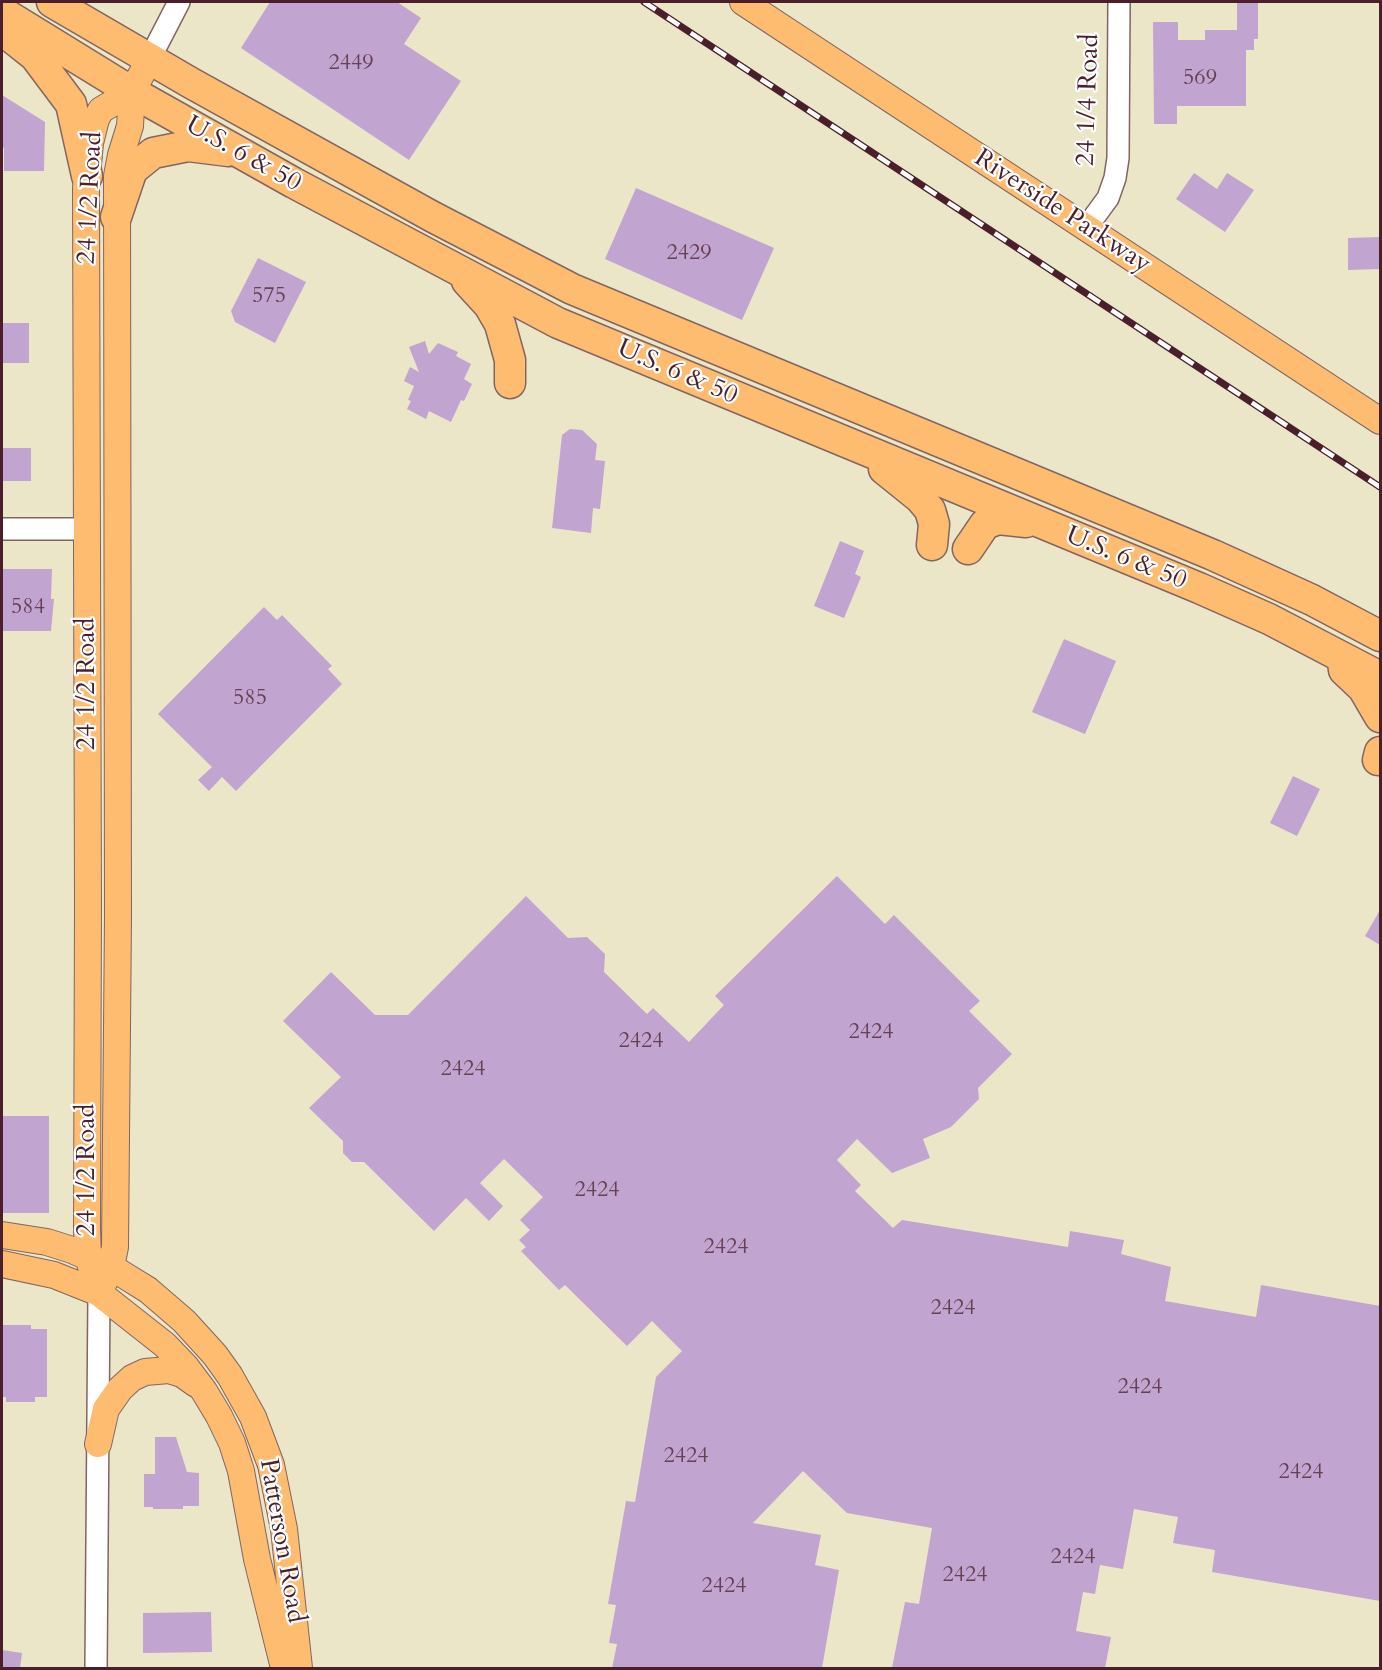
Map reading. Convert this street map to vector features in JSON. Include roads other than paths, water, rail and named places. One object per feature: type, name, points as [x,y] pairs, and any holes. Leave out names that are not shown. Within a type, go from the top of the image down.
[{"type":"highway","name":"U.S. 6 & 50","points":[[52,2],[149,60],[432,217],[572,289],[1213,555],[1312,600],[1380,636]]},
{"type":"highway","name":"U.S. 6 & 50","points":[[2,12],[132,92],[240,153],[558,323],[1249,610],[1343,656],[1380,678]]},
{"type":"highway","points":[[2,29],[35,56],[71,104],[87,176]]},
{"type":"highway","points":[[116,218],[132,170],[153,153],[188,146],[240,153]]},
{"type":"highway","points":[[446,265],[472,285],[501,324],[510,360],[510,383]]},
{"type":"highway","points":[[855,446],[910,490],[930,510],[934,524],[932,545]]},
{"type":"highway","points":[[968,549],[985,524],[998,519],[1016,520],[1053,529]]},
{"type":"highway","points":[[1312,600],[1380,630]]},
{"type":"highway","points":[[1343,656],[1344,670],[1363,688],[1380,717]]},
{"type":"main road","name":"Riverside Parkway","points":[[743,2],[1380,421]]},
{"type":"main road","name":"24 1/2 Road","points":[[100,1262],[115,1247],[117,176],[130,126],[132,92],[149,60]]},
{"type":"main road","name":"24 1/2 Road","points":[[99,1293],[100,1262],[87,1229],[87,176],[90,143],[100,110],[132,92]]},
{"type":"main road","points":[[87,427],[96,454],[103,520],[107,529],[118,537]]},
{"type":"main road","points":[[87,529],[96,536],[104,556],[110,623],[117,649]]},
{"type":"main road","name":"Patterson Road","points":[[2,1235],[47,1242],[100,1262],[148,1290],[201,1338],[230,1376],[253,1418],[268,1456],[278,1494],[299,1668]]},
{"type":"main road","name":"Patterson Road","points":[[2,1264],[54,1275],[99,1293],[165,1345],[204,1391],[232,1443],[241,1471],[257,1559],[284,1668]]},
{"type":"main road","points":[[98,1444],[103,1417],[113,1397],[132,1378],[145,1372],[158,1370],[176,1372],[191,1379],[204,1391]]},
{"type":"street","points":[[149,60],[179,2]]},
{"type":"street","name":"24 1/4 Road","points":[[1086,228],[1108,198],[1115,178],[1118,158],[1119,2]]},
{"type":"street","points":[[2,529],[87,529]]},
{"type":"street","name":"24 1/2 Road","points":[[96,1668],[99,1293]]},
{"type":"railway","points":[[644,2],[1380,487]]}]
